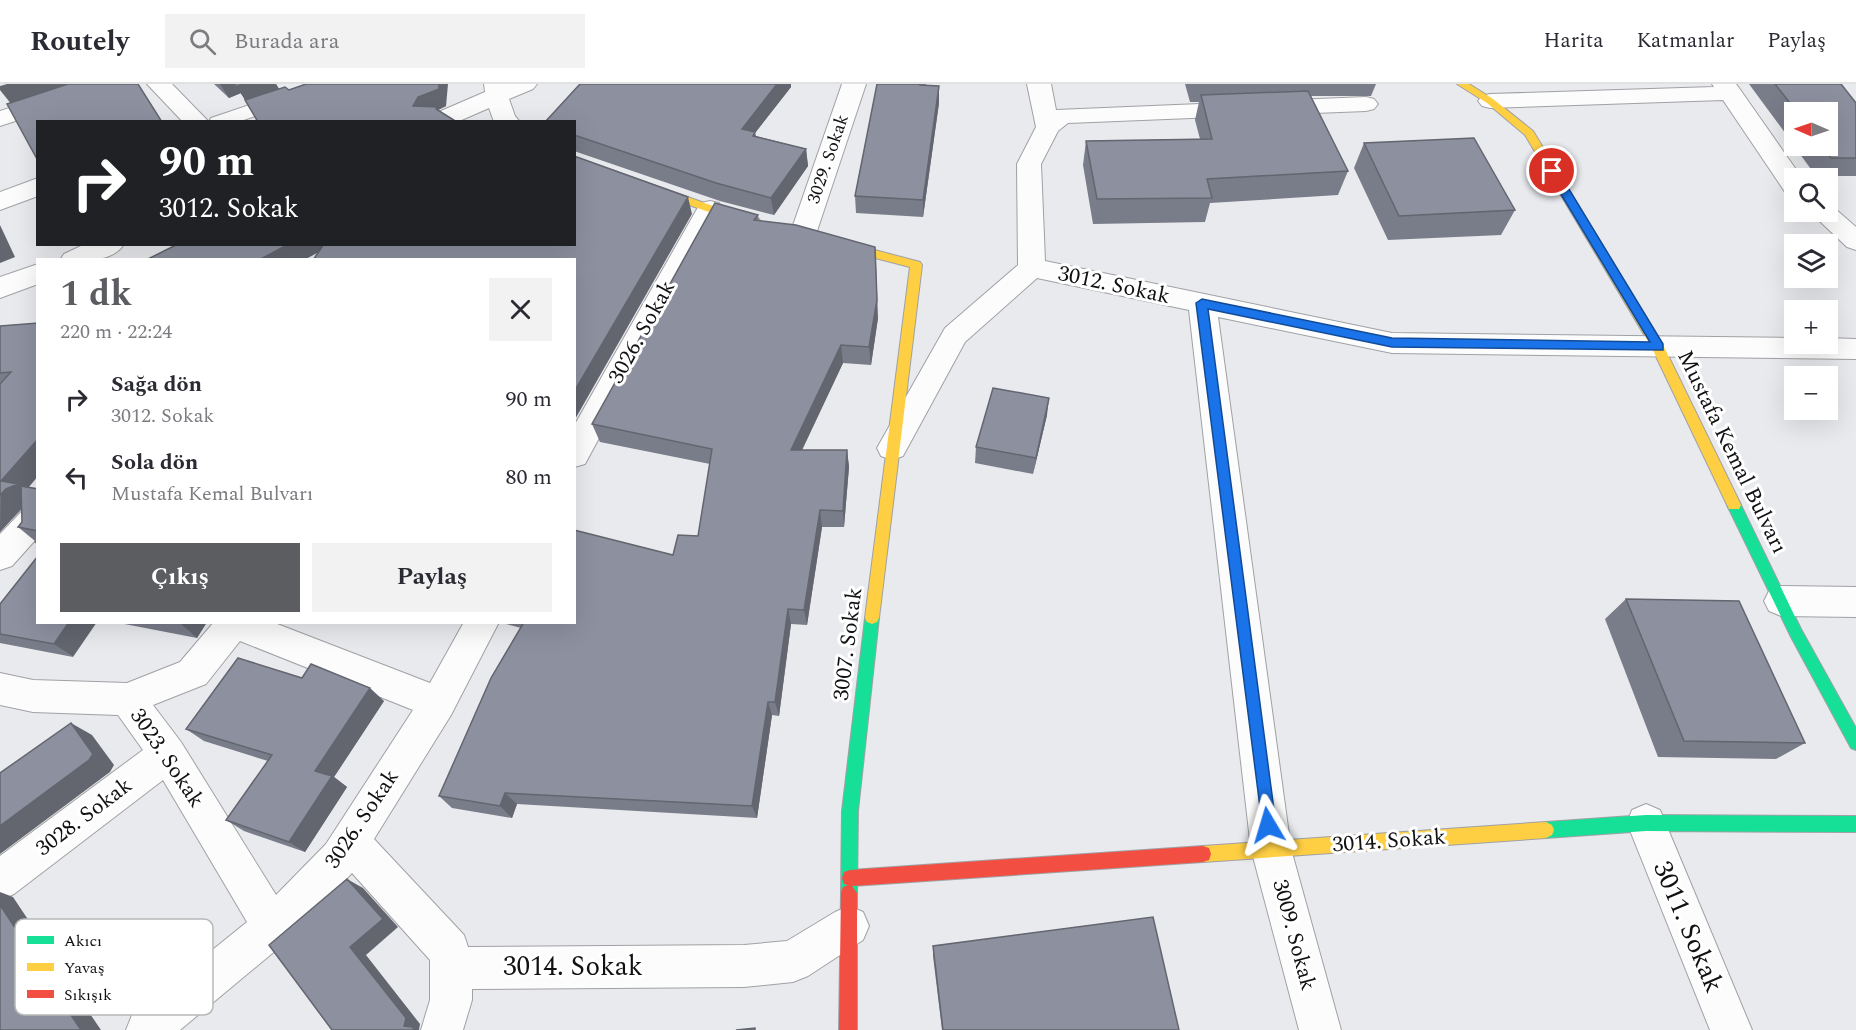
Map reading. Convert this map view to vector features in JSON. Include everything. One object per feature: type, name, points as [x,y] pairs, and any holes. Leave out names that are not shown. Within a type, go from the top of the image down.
[{"type":"street","points":[[0,119],[105,84]]},
{"type":"street","points":[[159,84],[195,120]]},
{"type":"street","points":[[439,120],[497,90],[525,84]]},
{"type":"street","name":"3029. Sokak","points":[[798,233],[854,84]]},
{"type":"street","points":[[1039,84],[1047,127]]},
{"type":"street","name":"Mustafa Kemal Bulvarı","points":[[1462,84],[1490,100],[1529,133],[1659,347],[1781,601],[1856,743]]},
{"type":"street","points":[[1490,100],[1727,89],[1784,172]]},
{"type":"street","points":[[497,90],[505,120]]},
{"type":"street","points":[[892,448],[955,335],[1032,268],[1029,164],[1047,127],[1062,116],[1366,104]]},
{"type":"street","points":[[576,161],[710,209],[772,226]]},
{"type":"street","points":[[0,202],[36,187]]},
{"type":"street","name":"3026. Sokak","points":[[576,451],[710,209]]},
{"type":"street","points":[[1834,222],[1856,241]]},
{"type":"street","name":"3007. Sokak","points":[[798,233],[916,265],[892,448],[850,811],[848,1030]]},
{"type":"street","points":[[78,258],[106,246]]},
{"type":"street","name":"3012. Sokak","points":[[1032,268],[1392,343],[1856,349]]},
{"type":"street","points":[[0,288],[36,274]]},
{"type":"street","name":"3009. Sokak","points":[[1202,303],[1271,849],[1320,1030]]},
{"type":"street","points":[[0,556],[36,516]]},
{"type":"street","points":[[1781,601],[1856,602]]},
{"type":"street","points":[[128,699],[193,673],[234,624]]},
{"type":"street","points":[[238,624],[438,703]]},
{"type":"street","name":"3026. Sokak","points":[[213,976],[273,927],[340,858],[438,703],[481,624]]},
{"type":"street","name":"3023. Sokak","points":[[0,689],[33,696],[128,699],[168,754],[273,927]]},
{"type":"street","name":"3028. Sokak","points":[[0,880],[168,754]]},
{"type":"street","name":"3014. Sokak","points":[[850,878],[1646,823],[1856,824]]},
{"type":"street","name":"3011. Sokak","points":[[1646,823],[1731,1030]]},
{"type":"street","points":[[350,842],[449,950],[452,968],[451,1000],[442,1030]]},
{"type":"street","name":"3014. Sokak","points":[[452,968],[744,966],[793,961],[849,926]]},
{"type":"street","name":"3026. Sokak","points":[[147,1030],[165,1015]]},
{"type":"lane","points":[[224,120],[328,84]]},
{"type":"building","points":[[68,84],[138,84],[161,120],[36,120],[36,157],[7,104]]},
{"type":"building","points":[[306,84],[439,84],[439,89],[418,97],[413,106],[437,107],[436,109],[454,120],[257,120],[245,100],[285,87],[289,90]]},
{"type":"building","points":[[580,84],[777,84],[742,129],[755,132],[753,136],[806,149],[771,198],[716,183],[576,136],[576,120],[547,120]]},
{"type":"building","points":[[877,84],[939,86],[923,200],[855,196]]},
{"type":"building","points":[[1775,84],[1841,84],[1856,103],[1856,158],[1831,158],[1830,156],[1838,156],[1838,102],[1789,102]]},
{"type":"building","points":[[1308,91],[1348,171],[1207,179],[1212,198],[1097,199],[1086,141],[1212,139],[1201,95]]},
{"type":"building","points":[[1474,138],[1515,210],[1399,216],[1364,143]]},
{"type":"building","points":[[576,157],[688,197],[576,389],[576,258],[314,258],[323,246],[576,246]]},
{"type":"building","points":[[715,203],[758,215],[754,220],[796,225],[875,247],[877,300],[869,347],[841,345],[791,450],[847,450],[843,511],[820,510],[804,610],[788,609],[775,702],[768,702],[752,806],[505,793],[500,806],[439,796],[491,678],[523,624],[576,624],[576,531],[673,555],[678,535],[698,536],[712,449],[592,424]]},
{"type":"building","points":[[174,246],[285,246],[263,258],[150,258]]},
{"type":"building","points":[[36,323],[36,441],[1,481],[18,484],[6,489],[0,495],[0,384],[11,372],[0,373],[0,326]]},
{"type":"building","points":[[993,388],[1049,398],[1036,458],[976,447]]},
{"type":"building","points":[[21,486],[36,489],[36,531],[18,527],[22,522]]},
{"type":"building","points":[[36,559],[36,624],[68,624],[54,644],[0,634],[0,604]]},
{"type":"building","points":[[1626,599],[1739,601],[1805,743],[1684,741]]},
{"type":"building","points":[[238,658],[302,678],[311,664],[370,688],[315,771],[332,776],[289,842],[226,820],[272,755],[186,729]]},
{"type":"building","points":[[71,723],[93,754],[89,760],[0,826],[0,773]]},
{"type":"building","points":[[347,879],[383,919],[350,947],[406,1018],[404,1026],[415,1030],[332,1030],[269,945]]},
{"type":"building","points":[[0,905],[15,928],[15,1015],[71,1015],[81,1030],[0,1030]]},
{"type":"building","points":[[1153,917],[1179,1030],[943,1030],[933,946]]},
{"type":"traffic: fast","points":[[1734,505],[1796,633],[1856,743]]},
{"type":"traffic: fast","points":[[849,893],[850,811],[872,618]]},
{"type":"traffic: fast","points":[[1546,830],[1646,823],[1856,824]]},
{"type":"traffic: slow","points":[[1462,84],[1490,101],[1529,133],[1658,347],[1734,505]]},
{"type":"traffic: slow","points":[[576,161],[710,209],[755,221]]},
{"type":"traffic: slow","points":[[833,243],[916,265],[872,618]]},
{"type":"traffic: slow","points":[[1203,854],[1546,830]]},
{"type":"traffic: jam","points":[[850,878],[1203,854]]},
{"type":"traffic: jam","points":[[848,1030],[849,893]]},
{"type":"route","points":[[1268,825],[1202,303],[1392,343],[1659,347],[1552,171]]}]
